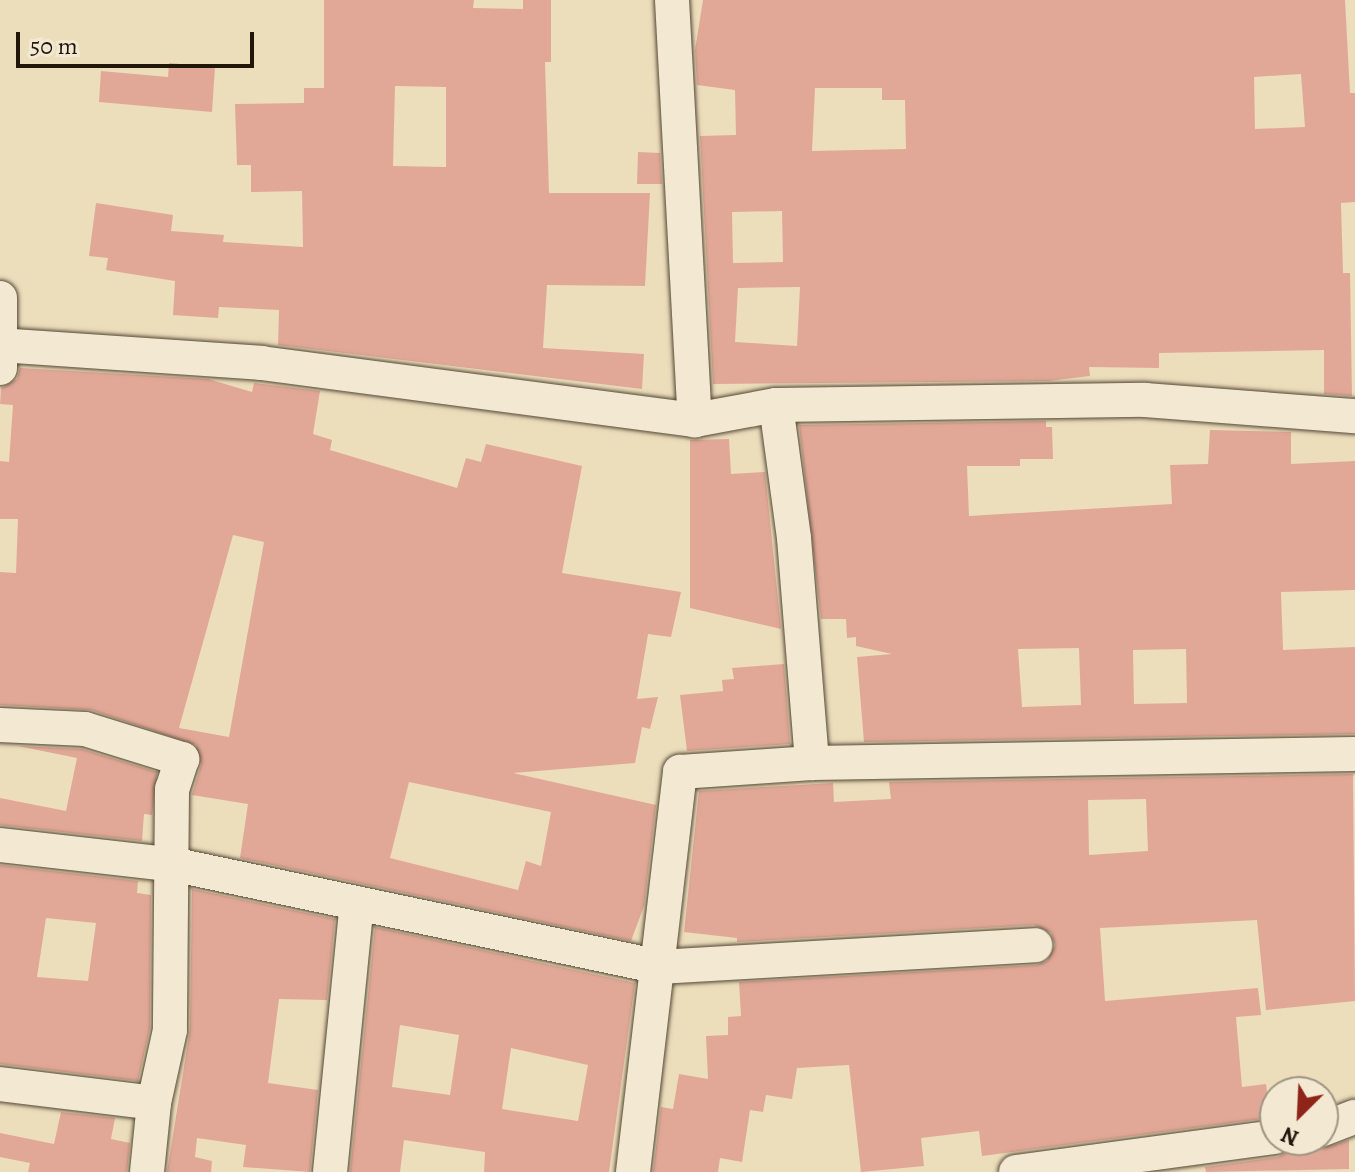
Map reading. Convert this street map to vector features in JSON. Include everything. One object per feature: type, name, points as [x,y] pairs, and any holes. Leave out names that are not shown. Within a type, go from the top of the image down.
[{"type":"street","points":[[672,0],[695,420]]},
{"type":"street","points":[[0,298],[1,353],[261,363],[695,420],[776,405],[1145,400],[1355,416]]},
{"type":"street","points":[[776,405],[794,538],[812,763]]},
{"type":"street","points":[[0,725],[85,729],[182,759],[172,789],[176,865],[170,1030],[154,1103],[147,1172]]},
{"type":"street","points":[[633,1172],[680,772],[812,763],[1355,754]]},
{"type":"street","points":[[0,845],[176,865],[658,967],[1035,945]]},
{"type":"street","points":[[330,1172],[357,903]]},
{"type":"street","points":[[0,1084],[154,1103]]},
{"type":"street","points":[[1016,1172],[1259,1139]]},
{"type":"building","points":[[324,0],[474,0],[473,8],[523,9],[523,0],[551,0],[551,62],[545,62],[549,193],[650,193],[645,286],[547,285],[543,348],[644,354],[642,389],[278,345],[279,310],[219,307],[218,318],[173,315],[175,281],[106,270],[108,258],[89,256],[96,203],[173,215],[171,231],[224,235],[223,242],[303,247],[302,191],[251,192],[251,165],[237,165],[235,104],[304,103],[304,88],[324,88]],"holes":[[[395,86],[446,87],[446,167],[393,166]]]},
{"type":"building","points":[[703,0],[1345,0],[1350,93],[1355,93],[1355,202],[1341,203],[1343,273],[1350,273],[1352,396],[1324,394],[1324,350],[1159,353],[1159,368],[1089,367],[1090,376],[1048,381],[713,384],[700,136],[736,135],[735,90],[697,85],[695,50]],"holes":[[[1301,74],[1305,127],[1255,129],[1254,77]],[[815,88],[882,88],[882,100],[905,100],[906,149],[812,151]],[[782,211],[783,262],[733,263],[732,212]],[[800,287],[797,346],[735,342],[738,288]]]},
{"type":"building","points":[[169,63],[215,67],[212,112],[99,102],[101,71],[168,77]]},
{"type":"building","points":[[638,152],[660,153],[662,184],[637,184]]},
{"type":"building","points":[[20,368],[208,379],[252,392],[254,383],[320,391],[313,434],[332,440],[330,450],[457,488],[466,458],[481,462],[486,444],[582,466],[562,573],[681,592],[671,637],[648,634],[637,699],[658,697],[650,729],[642,727],[635,763],[513,773],[656,805],[644,906],[631,941],[240,858],[248,804],[192,795],[201,765],[196,745],[91,710],[0,705],[0,572],[16,573],[18,519],[0,519],[0,461],[9,462],[13,405],[0,404],[1,388],[17,379]],"holes":[[[233,535],[264,542],[229,737],[179,728]],[[409,782],[551,812],[541,866],[526,861],[518,890],[390,858]]]},
{"type":"building","points":[[1046,421],[1046,427],[1052,427],[1053,459],[1020,459],[1020,466],[967,466],[969,516],[1172,504],[1170,465],[1208,464],[1210,430],[1291,432],[1291,464],[1355,461],[1355,590],[1281,592],[1283,650],[1355,647],[1355,734],[864,742],[857,657],[892,654],[856,646],[856,637],[847,638],[846,619],[821,619],[799,425]],"holes":[[[1079,648],[1081,705],[1022,707],[1018,649]],[[1186,649],[1187,703],[1134,704],[1133,650]]]},
{"type":"building","points":[[729,439],[731,474],[765,472],[781,629],[690,608],[690,440]]},
{"type":"building","points":[[784,664],[790,744],[687,751],[680,695],[723,691],[722,680],[734,679],[732,668]]},
{"type":"building","points":[[18,746],[82,749],[157,772],[152,815],[144,814],[142,841],[0,825],[0,798],[66,811],[77,758]]},
{"type":"building","points":[[1353,774],[1355,1001],[1266,1010],[1257,920],[1100,928],[1105,1001],[1258,988],[1261,1015],[1236,1017],[1242,1087],[1259,1085],[1259,1119],[982,1156],[979,1131],[921,1138],[924,1166],[861,1172],[849,1065],[797,1068],[792,1099],[766,1095],[763,1112],[750,1110],[742,1162],[720,1158],[718,1172],[653,1172],[661,1107],[673,1109],[679,1074],[708,1079],[706,1036],[728,1035],[728,1017],[741,1016],[739,982],[1036,965],[1047,961],[1055,945],[1051,933],[1034,925],[737,942],[737,938],[684,932],[699,791],[833,783],[834,802],[891,799],[889,782]],"holes":[[[1146,799],[1148,851],[1089,855],[1088,800]]]},
{"type":"building","points":[[0,865],[138,881],[137,893],[151,895],[150,1028],[138,1081],[0,1064]],"holes":[[[46,918],[96,923],[88,981],[37,977]]]},
{"type":"building","points":[[192,889],[335,919],[327,1000],[279,999],[268,1083],[318,1090],[310,1172],[243,1167],[246,1145],[197,1138],[195,1157],[212,1161],[211,1172],[167,1172],[190,1030]]},
{"type":"building","points":[[375,927],[635,983],[609,1172],[484,1172],[485,1152],[404,1140],[400,1172],[350,1172]],"holes":[[[400,1025],[459,1035],[450,1095],[392,1087]],[[511,1048],[588,1065],[578,1121],[502,1109]]]},
{"type":"building","points":[[61,1112],[115,1118],[111,1139],[130,1143],[127,1172],[28,1172],[30,1163],[0,1157],[0,1133],[54,1144]]},
{"type":"building","points":[[1349,1140],[1349,1169],[1206,1172],[1205,1167],[1280,1156],[1339,1156],[1339,1143]]}]
